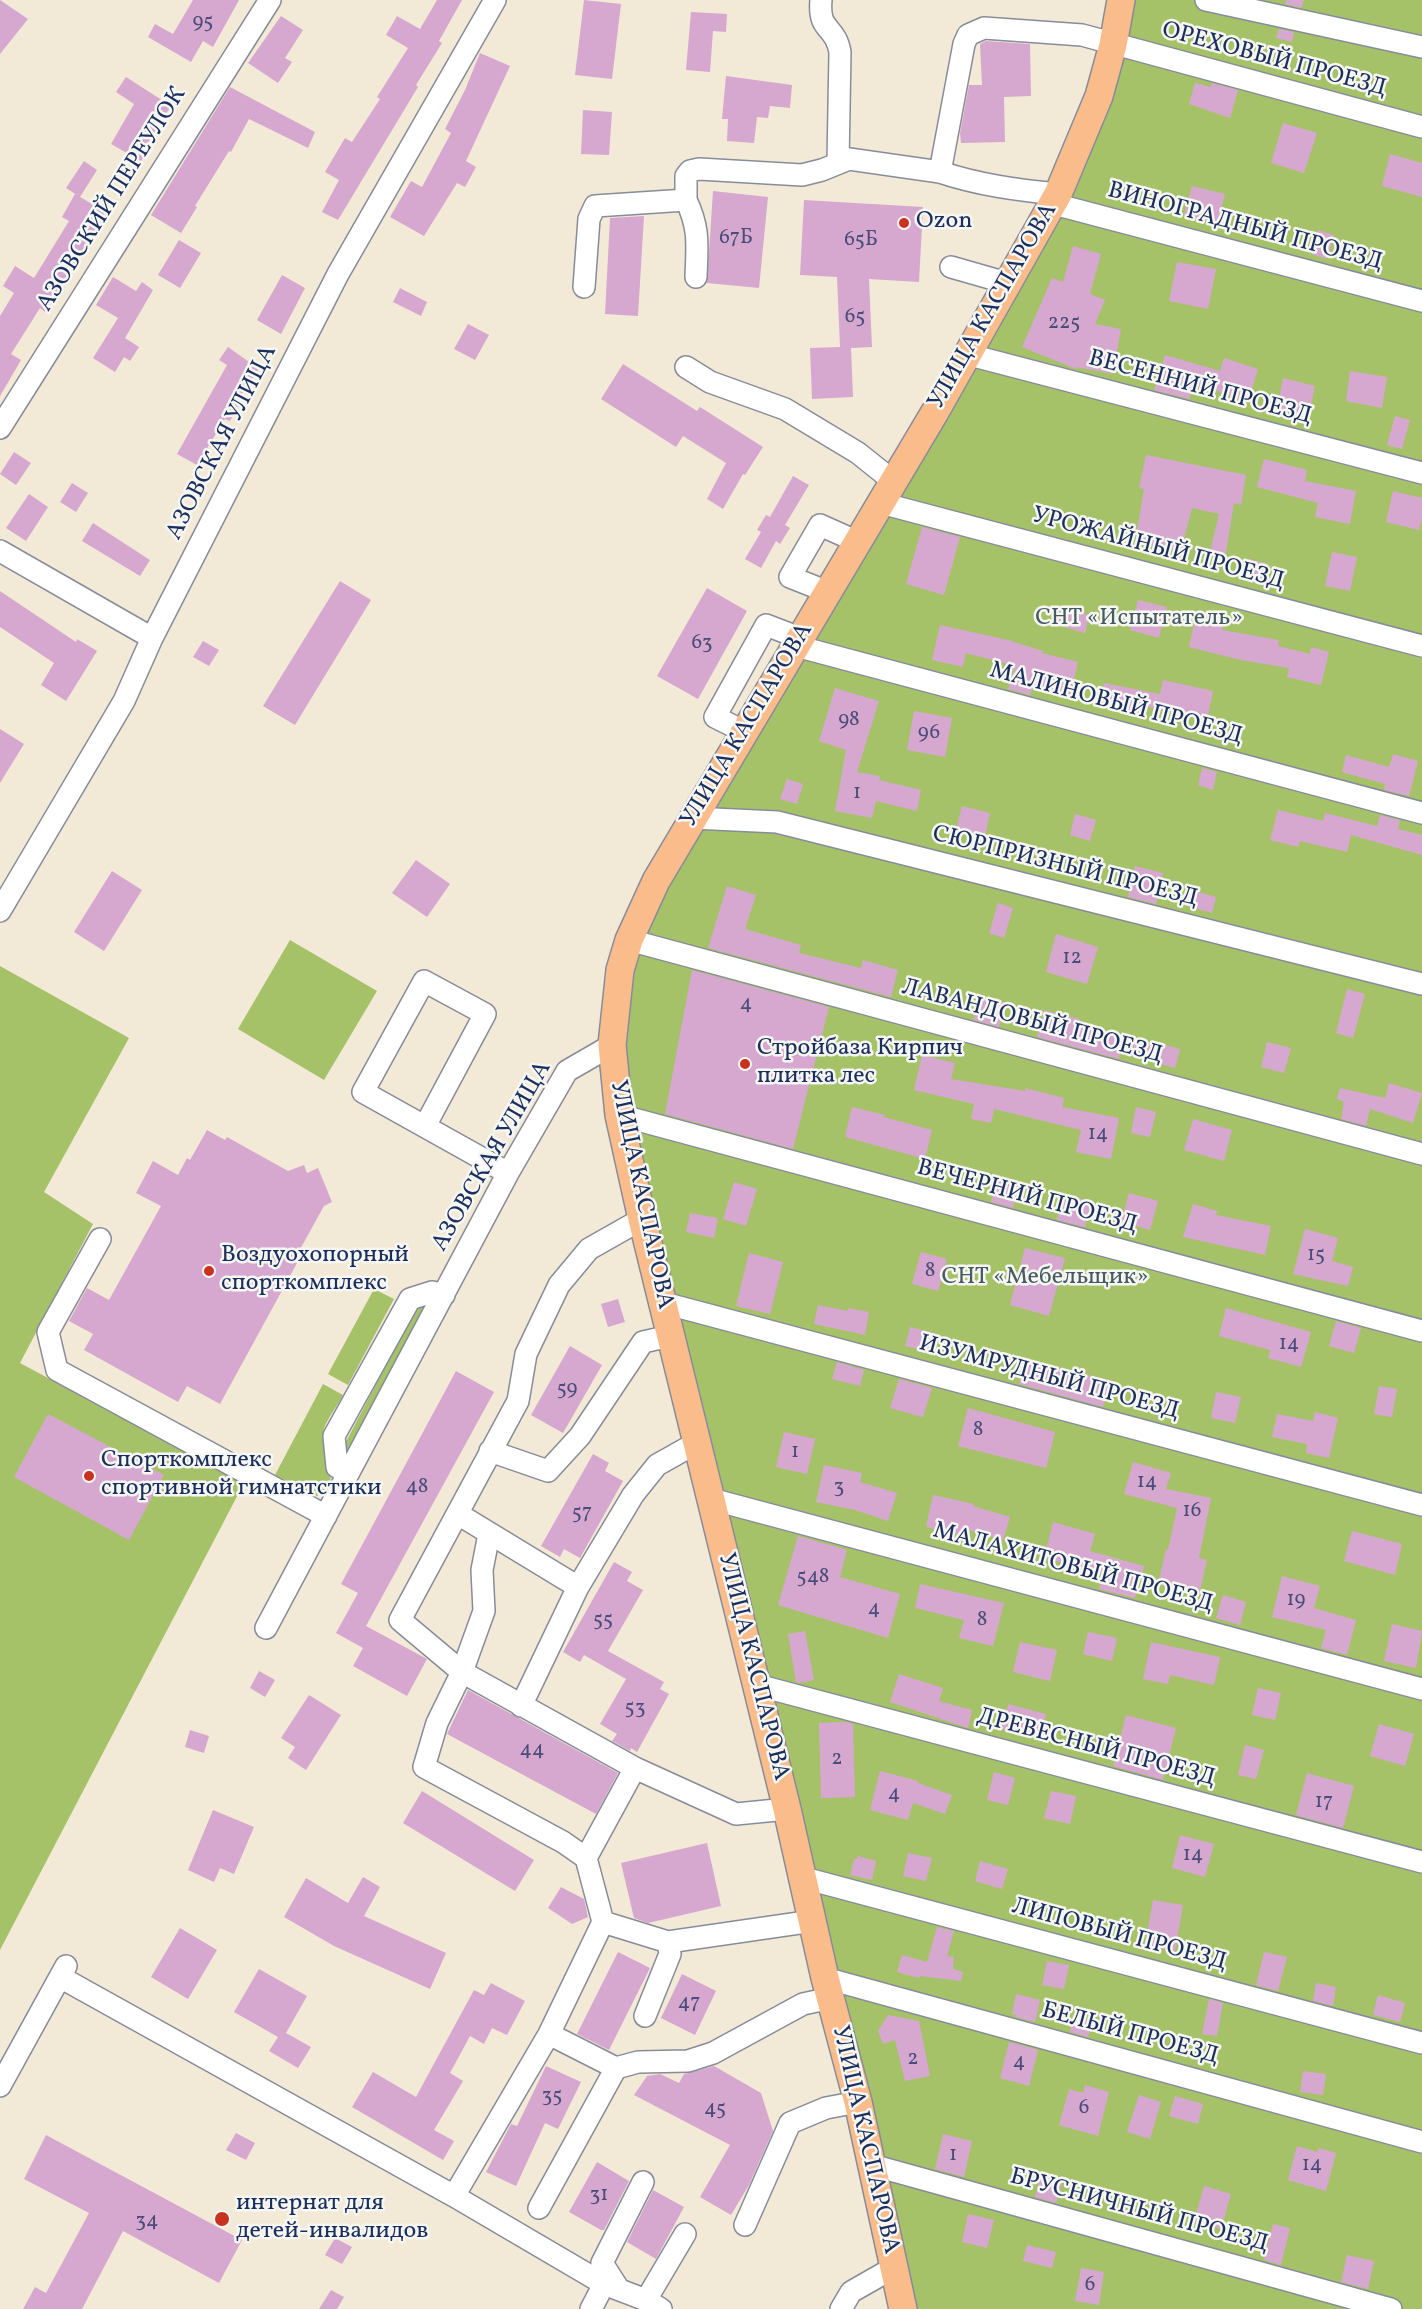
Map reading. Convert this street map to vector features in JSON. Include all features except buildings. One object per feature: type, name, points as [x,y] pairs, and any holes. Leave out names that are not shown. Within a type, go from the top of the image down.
[{"type":"main road","name":"УЛИЦА КАСПАРОВА","points":[[903,2309],[858,2102],[828,1988],[804,1878],[642,1220],[619,1115],[612,1045],[620,970],[629,940],[656,882],[858,542],[1056,199],[1099,96],[1113,45],[1121,0]]},
{"type":"street","name":"АЗОВСКИЙ ПЕРЕУЛОК","points":[[0,428],[270,0]]},
{"type":"street","name":"АЗОВСКАЯ УЛИЦА","points":[[0,911],[124,701],[152,638],[338,274],[495,0]]},
{"type":"street","points":[[696,277],[695,220],[686,200],[686,176],[690,171],[699,169],[802,175],[822,170],[838,162],[840,52],[835,34],[822,23],[821,0]]},
{"type":"street","points":[[1206,0],[1422,47]]},
{"type":"street","name":"ОРЕХОВЫЙ ПРОЕЗД","points":[[940,172],[964,44],[969,35],[984,28],[1082,35],[1422,127]]},
{"type":"street","name":"ВИНОГРАДНЫЙ ПРОЕЗД","points":[[838,162],[849,159],[940,172],[969,182],[1056,199],[1422,301]]},
{"type":"street","points":[[584,287],[589,219],[595,206],[686,200]]},
{"type":"street","points":[[951,267],[1007,283]]},
{"type":"street","name":"ВЕСЕННИЙ ПРОЕЗД","points":[[966,354],[1422,473]]},
{"type":"street","points":[[686,367],[710,382],[785,409],[858,453],[887,492]]},
{"type":"street","name":"УРОЖАЙНЫЙ ПРОЕЗД","points":[[887,492],[1422,646]]},
{"type":"street","points":[[828,592],[790,577],[820,525],[858,542]]},
{"type":"street","points":[[0,551],[152,638]]},
{"type":"street","name":"МАЛИНОВЫЙ ПРОЕЗД","points":[[745,732],[715,717],[766,626],[798,642],[1422,813]]},
{"type":"street","name":"СЮРПРИЗНЫЙ ПРОЕЗД","points":[[693,818],[777,822],[1422,984]]},
{"type":"street","name":"ЛАВАНДОВЫЙ ПРОЕЗД","points":[[629,940],[1422,1154]]},
{"type":"street","points":[[424,1126],[485,1014],[424,981],[363,1092],[508,1173]]},
{"type":"street","name":"АЗОВСКАЯ УЛИЦА","points":[[266,1628],[508,1173],[567,1071],[612,1045]]},
{"type":"street","name":"ВЕЧЕРНИЙ ПРОЕЗД","points":[[619,1115],[1422,1330]]},
{"type":"street","points":[[642,1220],[589,1249],[559,1285],[526,1354],[518,1401],[400,1620],[462,1672],[634,1768],[736,1814],[787,1809]]},
{"type":"street","points":[[100,1239],[48,1332],[57,1370],[326,1516]]},
{"type":"street","points":[[348,1474],[337,1467],[334,1436],[410,1299],[432,1292],[444,1295]]},
{"type":"street","name":"ИЗУМРУДНЫЙ ПРОЕЗД","points":[[664,1303],[1422,1505]]},
{"type":"street","points":[[490,1451],[548,1471],[579,1436],[643,1342],[670,1336]]},
{"type":"street","points":[[521,1706],[578,1587],[633,1495],[657,1465],[698,1442]]},
{"type":"street","name":"МАЛАХИТОВЫЙ ПРОЕЗД","points":[[711,1499],[1422,1689]]},
{"type":"street","points":[[458,1514],[578,1587]]},
{"type":"street","points":[[454,2196],[549,2034],[603,1922],[586,1858],[563,1842],[424,1767],[437,1723],[462,1672],[484,1611],[482,1570],[489,1534]]},
{"type":"street","name":"ДРЕВЕСНЫЙ ПРОЕЗД","points":[[757,1685],[1422,1863]]},
{"type":"street","points":[[586,1858],[634,1768]]},
{"type":"street","name":"ЛИПОВЫЙ ПРОЕЗД","points":[[804,1878],[1422,2043]]},
{"type":"street","points":[[603,1922],[668,1942],[813,1921]]},
{"type":"street","points":[[645,2016],[670,1954],[668,1942]]},
{"type":"street","points":[[0,2086],[63,1972],[611,2286],[654,2305],[685,2235]]},
{"type":"street","points":[[549,2034],[616,2068],[638,2062],[688,2061],[713,2053],[804,2004],[828,1988]]},
{"type":"street","name":"БЕЛЫЙ ПРОЕЗД","points":[[828,1988],[1422,2142]]},
{"type":"street","points":[[539,2208],[616,2068]]},
{"type":"street","points":[[745,2225],[790,2123],[826,2108],[858,2102]]},
{"type":"street","name":"БРУСНИЧНЫЙ ПРОЕЗД","points":[[872,2165],[1391,2309]]},
{"type":"street","points":[[611,2286],[602,2263],[643,2182]]},
{"type":"street","points":[[841,2309],[851,2292],[893,2268]]},
{"type":"street","points":[[591,2309],[611,2286]]},
{"type":"green space","name":"СНТ «Мебельщик»","points":[[1121,0],[1422,0],[1422,2309],[903,2309],[619,1115],[620,970],[1032,240]]},
{"type":"green space","points":[[290,940],[377,991],[324,1080],[238,1029]]},
{"type":"green space","points":[[0,966],[129,1038],[44,1192],[93,1224],[20,1363],[244,1483],[0,1950]]},
{"type":"green space","points":[[374,1289],[394,1299],[348,1385],[328,1374]]},
{"type":"green space","points":[[420,1301],[427,1305],[347,1457],[340,1453]]},
{"type":"green space","points":[[323,1384],[343,1395],[328,1419],[323,1433],[330,1469],[330,1486],[325,1492],[316,1496],[275,1475]]},
{"type":"place","name":"Ozon","points":[[904,223]]},
{"type":"place","name":"Стройбаза Кирпич плитка лес","points":[[745,1064]]},
{"type":"place","name":"Воздуохопорный спорткомплекс","points":[[209,1271]]},
{"type":"place","name":"Спорткомплекс спортивной гимнатстики","points":[[89,1476]]},
{"type":"place","name":"интернат для детей-инвалидов","points":[[222,2219]]},
{"type":"park label","name":"СНТ «Испытатель»","points":[[1139,620]]}]
